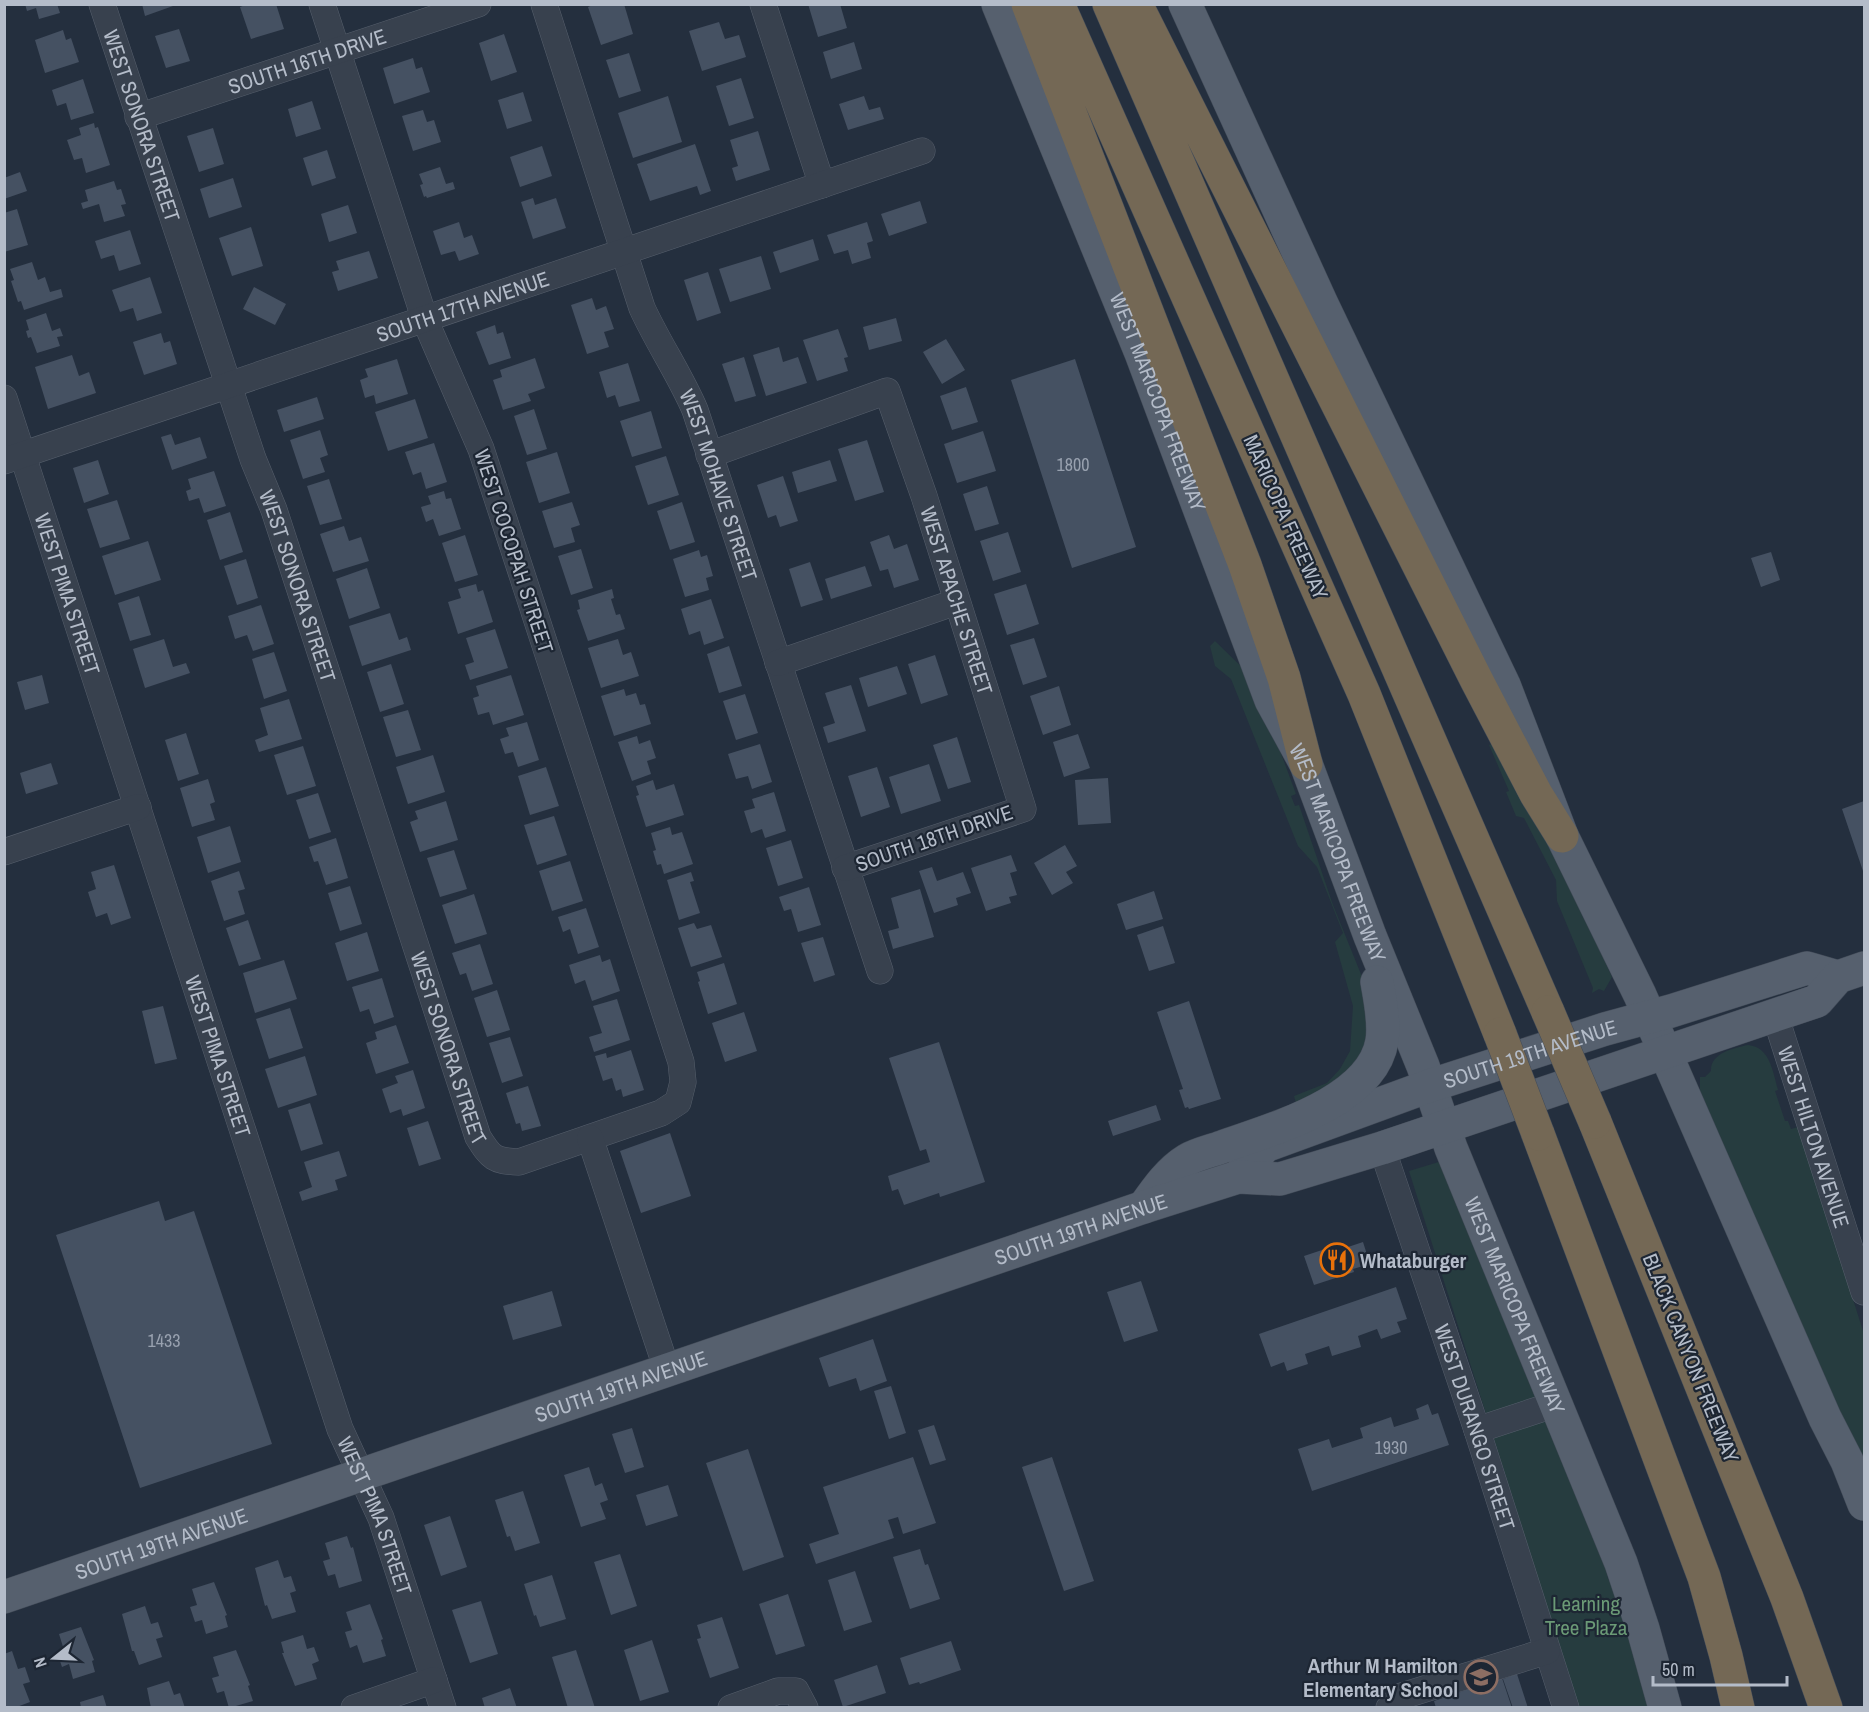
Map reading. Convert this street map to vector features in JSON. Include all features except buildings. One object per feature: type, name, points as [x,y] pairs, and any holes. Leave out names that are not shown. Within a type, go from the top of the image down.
[{"type":"highway","points":[[1028,4],[1245,565],[1284,678],[1306,764]]},
{"type":"highway","name":"MARICOPA FREEWAY","points":[[1058,4],[1364,694],[1500,1035],[1704,1577],[1738,1707]]},
{"type":"highway","name":"MARICOPA FREEWAY","points":[[1109,4],[1548,1012]]},
{"type":"highway","points":[[1136,4],[1488,701],[1536,794],[1562,836]]},
{"type":"highway","name":"BLACK CANYON FREEWAY","points":[[1548,1012],[1595,1122],[1783,1587],[1826,1707]]},
{"type":"main road","name":"WEST MARICOPA FREEWAY","points":[[998,4],[1141,353],[1272,700],[1306,764],[1444,1127],[1621,1563],[1665,1707]]},
{"type":"main road","points":[[1185,4],[1321,302],[1504,685],[1562,836],[1649,1017],[1825,1418],[1847,1461],[1864,1504]]},
{"type":"main road","points":[[1144,1207],[1162,1183],[1188,1160],[1324,1107],[1345,1095],[1359,1082],[1373,1064],[1382,1041],[1380,1003],[1370,936]]},
{"type":"main road","name":"SOUTH 19TH AVENUE","points":[[1238,1177],[1265,1146],[1429,1086],[1605,1029],[1807,968],[1852,973]]},
{"type":"main road","name":"SOUTH 19TH AVENUE","points":[[4,1597],[1144,1207],[1238,1177],[1280,1179],[1382,1148],[1665,1053],[1817,1000],[1852,973]]},
{"type":"street","name":"WEST SONORA STREET","points":[[102,4],[253,459],[274,510],[478,1137],[489,1154],[500,1161],[519,1162],[590,1138]]},
{"type":"street","name":"WEST COCOPAH STREET","points":[[322,4],[425,320],[481,449],[681,1062],[683,1082],[678,1102],[660,1113],[590,1138]]},
{"type":"street","name":"SOUTH 16TH DRIVE","points":[[138,117],[337,53],[478,4]]},
{"type":"street","name":"WEST MOHAVE STREET","points":[[544,4],[642,308],[653,332],[685,387],[709,455],[880,971]]},
{"type":"street","points":[[763,4],[822,185]]},
{"type":"street","name":"SOUTH 17TH AVENUE","points":[[14,457],[921,151]]},
{"type":"street","name":"WEST APACHE STREET","points":[[709,455],[887,391],[924,496],[1023,809]]},
{"type":"street","name":"WEST PIMA STREET","points":[[4,398],[14,457],[138,807],[340,1429],[381,1518],[443,1707]]},
{"type":"street","points":[[778,663],[956,602]]},
{"type":"street","points":[[4,852],[138,807]]},
{"type":"street","name":"SOUTH 18TH DRIVE","points":[[845,868],[1023,809]]},
{"type":"street","name":"WEST HILTON AVENUE","points":[[1775,1015],[1864,1292]]},
{"type":"street","points":[[590,1138],[667,1370]]},
{"type":"street","name":"WEST DURANGO STREET","points":[[1382,1148],[1477,1430],[1566,1707]]},
{"type":"street","points":[[1477,1430],[1556,1404]]},
{"type":"street","points":[[1389,1707],[1402,1696],[1547,1651]]},
{"type":"street","points":[[354,1707],[435,1680]]},
{"type":"street","points":[[731,1707],[778,1691],[800,1699]]},
{"type":"green space","points":[[1215,641],[1253,678],[1296,794],[1291,796],[1295,806],[1299,805],[1333,905],[1369,994],[1374,1027],[1353,1072],[1297,1107],[1294,1096],[1327,1083],[1340,1069],[1350,1051],[1353,1006],[1335,942],[1343,933],[1317,867],[1298,846],[1231,679],[1215,666],[1210,646]]},
{"type":"green space","points":[[1498,741],[1562,864],[1612,977],[1604,991],[1599,989],[1592,993],[1593,988],[1557,901],[1556,880],[1524,818],[1516,816],[1506,792],[1509,791],[1489,745]]},
{"type":"green space","points":[[1748,1045],[1761,1050],[1766,1055],[1774,1076],[1778,1090],[1775,1091],[1785,1121],[1788,1121],[1791,1129],[1798,1127],[1864,1334],[1864,1471],[1700,1093],[1700,1077],[1705,1077],[1711,1071],[1714,1060],[1724,1052]]},
{"type":"green space","name":"Learning Tree Plaza","points":[[1442,1161],[1605,1565],[1608,1579],[1613,1586],[1650,1707],[1579,1707],[1409,1171]]},
{"type":"place","name":"Whataburger","points":[[1337,1260]]},
{"type":"place","name":"Arthur M Hamilton Elementary School","points":[[1481,1677]]}]
